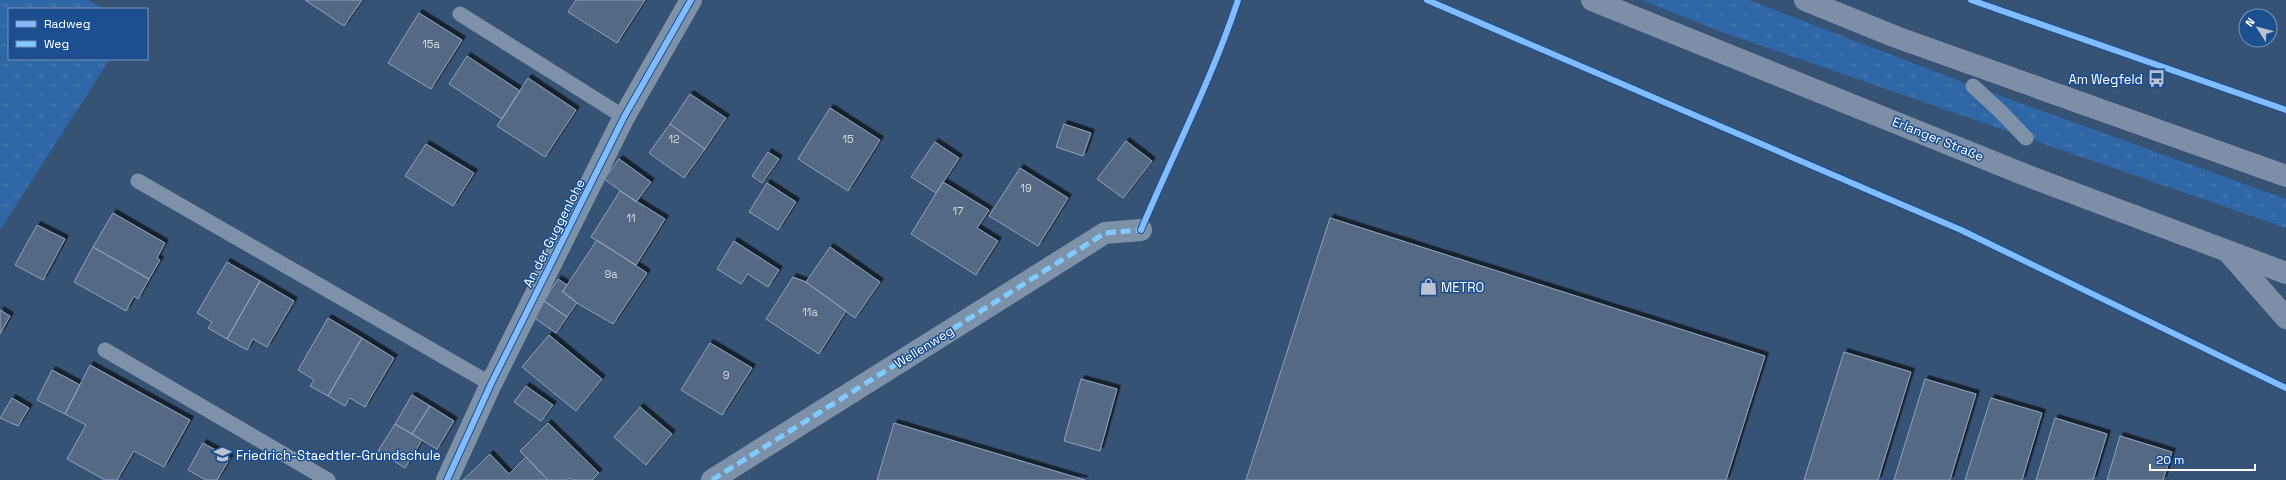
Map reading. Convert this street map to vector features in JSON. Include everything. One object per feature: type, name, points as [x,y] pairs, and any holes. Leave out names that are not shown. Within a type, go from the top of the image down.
[{"type":"main road","name":"Erlanger Straße","points":[[1592,0],[2023,174],[2286,273]]},
{"type":"main road","points":[[1805,0],[1896,37],[2286,176]]},
{"type":"main road","points":[[2227,251],[2286,318]]},
{"type":"street","name":"An der Guggenlohe","points":[[447,480],[491,384],[624,117],[691,0]]},
{"type":"street","name":"Wellenweg","points":[[712,480],[1105,233],[1141,230]]},
{"type":"lane","points":[[460,14],[624,117]]},
{"type":"lane","points":[[1973,86],[2026,138]]},
{"type":"lane","points":[[138,181],[491,384]]},
{"type":"lane","points":[[105,350],[328,480]]},
{"type":"green space","points":[[0,0],[89,0],[101,8],[8,8],[8,60],[109,60],[0,230]]},
{"type":"green space","points":[[1641,0],[1749,0],[1973,86],[2286,199],[2286,228],[1722,32]]},
{"type":"building","points":[[305,0],[362,0],[344,26]]},
{"type":"building","points":[[576,0],[645,0],[617,43],[568,12]]},
{"type":"building","points":[[419,13],[462,40],[431,89],[388,63]]},
{"type":"building","points":[[467,56],[520,91],[502,119],[449,84]]},
{"type":"building","points":[[528,78],[576,110],[545,157],[497,126]]},
{"type":"building","points":[[690,94],[726,118],[705,149],[670,124]]},
{"type":"building","points":[[830,108],[880,140],[848,191],[798,159]]},
{"type":"building","points":[[670,124],[705,149],[684,178],[649,153]]},
{"type":"building","points":[[1064,124],[1091,133],[1083,156],[1056,147]]},
{"type":"building","points":[[1126,141],[1152,161],[1123,198],[1097,179]]},
{"type":"building","points":[[935,142],[959,158],[936,193],[911,177]]},
{"type":"building","points":[[426,144],[474,173],[453,206],[405,176]]},
{"type":"building","points":[[768,152],[779,159],[762,183],[752,176]]},
{"type":"building","points":[[619,159],[651,182],[636,202],[604,179]]},
{"type":"building","points":[[1020,168],[1068,198],[1038,246],[989,216]]},
{"type":"building","points":[[943,182],[989,210],[977,228],[998,241],[976,275],[911,234]]},
{"type":"building","points":[[767,183],[796,202],[778,230],[749,212]]},
{"type":"building","points":[[620,191],[665,219],[636,265],[591,237]]},
{"type":"building","points":[[113,213],[165,243],[157,258],[160,260],[149,279],[93,247]]},
{"type":"building","name":"METRO","points":[[1330,218],[1765,356],[1726,480],[1246,480]]},
{"type":"building","points":[[37,225],[65,239],[43,280],[15,265]]},
{"type":"building","points":[[597,240],[647,273],[613,324],[577,303],[563,291]]},
{"type":"building","points":[[734,241],[779,270],[768,287],[748,274],[741,284],[717,269]]},
{"type":"building","points":[[93,247],[149,279],[138,299],[134,296],[126,311],[74,282]]},
{"type":"building","points":[[830,247],[880,282],[855,318],[806,282]]},
{"type":"building","points":[[227,262],[260,281],[227,339],[208,328],[212,322],[197,313]]},
{"type":"building","points":[[793,277],[806,282],[846,311],[819,354],[766,319]]},
{"type":"building","points":[[558,279],[567,285],[562,292],[577,303],[567,317],[544,301]]},
{"type":"building","points":[[260,281],[294,301],[267,347],[253,339],[247,350],[227,339]]},
{"type":"building","points":[[544,301],[567,317],[556,333],[533,317]]},
{"type":"building","points":[[0,310],[10,316],[0,334]]},
{"type":"building","points":[[328,318],[362,338],[328,396],[310,386],[314,380],[298,370]]},
{"type":"building","points":[[549,335],[602,379],[576,411],[522,367]]},
{"type":"building","points":[[362,338],[394,358],[365,407],[350,398],[345,406],[328,396]]},
{"type":"building","points":[[710,343],[752,368],[722,415],[681,390]]},
{"type":"building","points":[[1844,352],[1911,372],[1878,480],[1804,480]]},
{"type":"building","points":[[90,365],[190,420],[164,467],[134,451],[117,480],[105,480],[67,459],[86,425],[65,414]]},
{"type":"building","points":[[52,370],[80,385],[65,414],[37,400]]},
{"type":"building","points":[[1081,379],[1117,389],[1100,451],[1064,441]]},
{"type":"building","points":[[1925,379],[1976,394],[1950,480],[1894,480]]},
{"type":"building","points":[[526,386],[553,405],[541,421],[514,402]]},
{"type":"building","points":[[412,395],[430,406],[412,434],[395,424]]},
{"type":"building","points":[[12,398],[29,408],[18,426],[0,418]]},
{"type":"building","points":[[1991,398],[2042,413],[2022,480],[1965,480]]},
{"type":"building","points":[[430,406],[454,421],[437,449],[412,434]]},
{"type":"building","points":[[640,407],[672,434],[646,465],[614,437]]},
{"type":"building","points":[[2055,418],[2107,434],[2093,480],[2036,480]]},
{"type":"building","points":[[548,423],[599,473],[592,480],[572,480],[570,478],[567,480],[548,480],[520,451]]},
{"type":"building","points":[[894,423],[1085,480],[877,480]]},
{"type":"building","points":[[395,424],[422,440],[405,468],[378,451]]},
{"type":"building","points":[[2120,436],[2172,452],[2163,480],[2107,480]]},
{"type":"building","points":[[203,443],[230,458],[217,480],[206,480],[188,470]]},
{"type":"building","points":[[490,454],[509,474],[526,457],[548,480],[463,480]]},
{"type":"marked path","points":[[712,480],[1105,233],[1141,230],[1142,226]]},
{"type":"cycle path","points":[[447,480],[491,384],[624,117],[691,0]]},
{"type":"cycle path","points":[[1141,230],[1216,59],[1238,0]]},
{"type":"cycle path","points":[[1427,0],[1961,230],[2286,388]]},
{"type":"cycle path","points":[[1971,0],[2286,110]]},
{"type":"place","name":"Am Wegfeld","points":[[2156,79]]},
{"type":"place","name":"METRO","points":[[1428,287]]},
{"type":"place","name":"Friedrich-Staedtler-Grundschule","points":[[223,455]]}]
